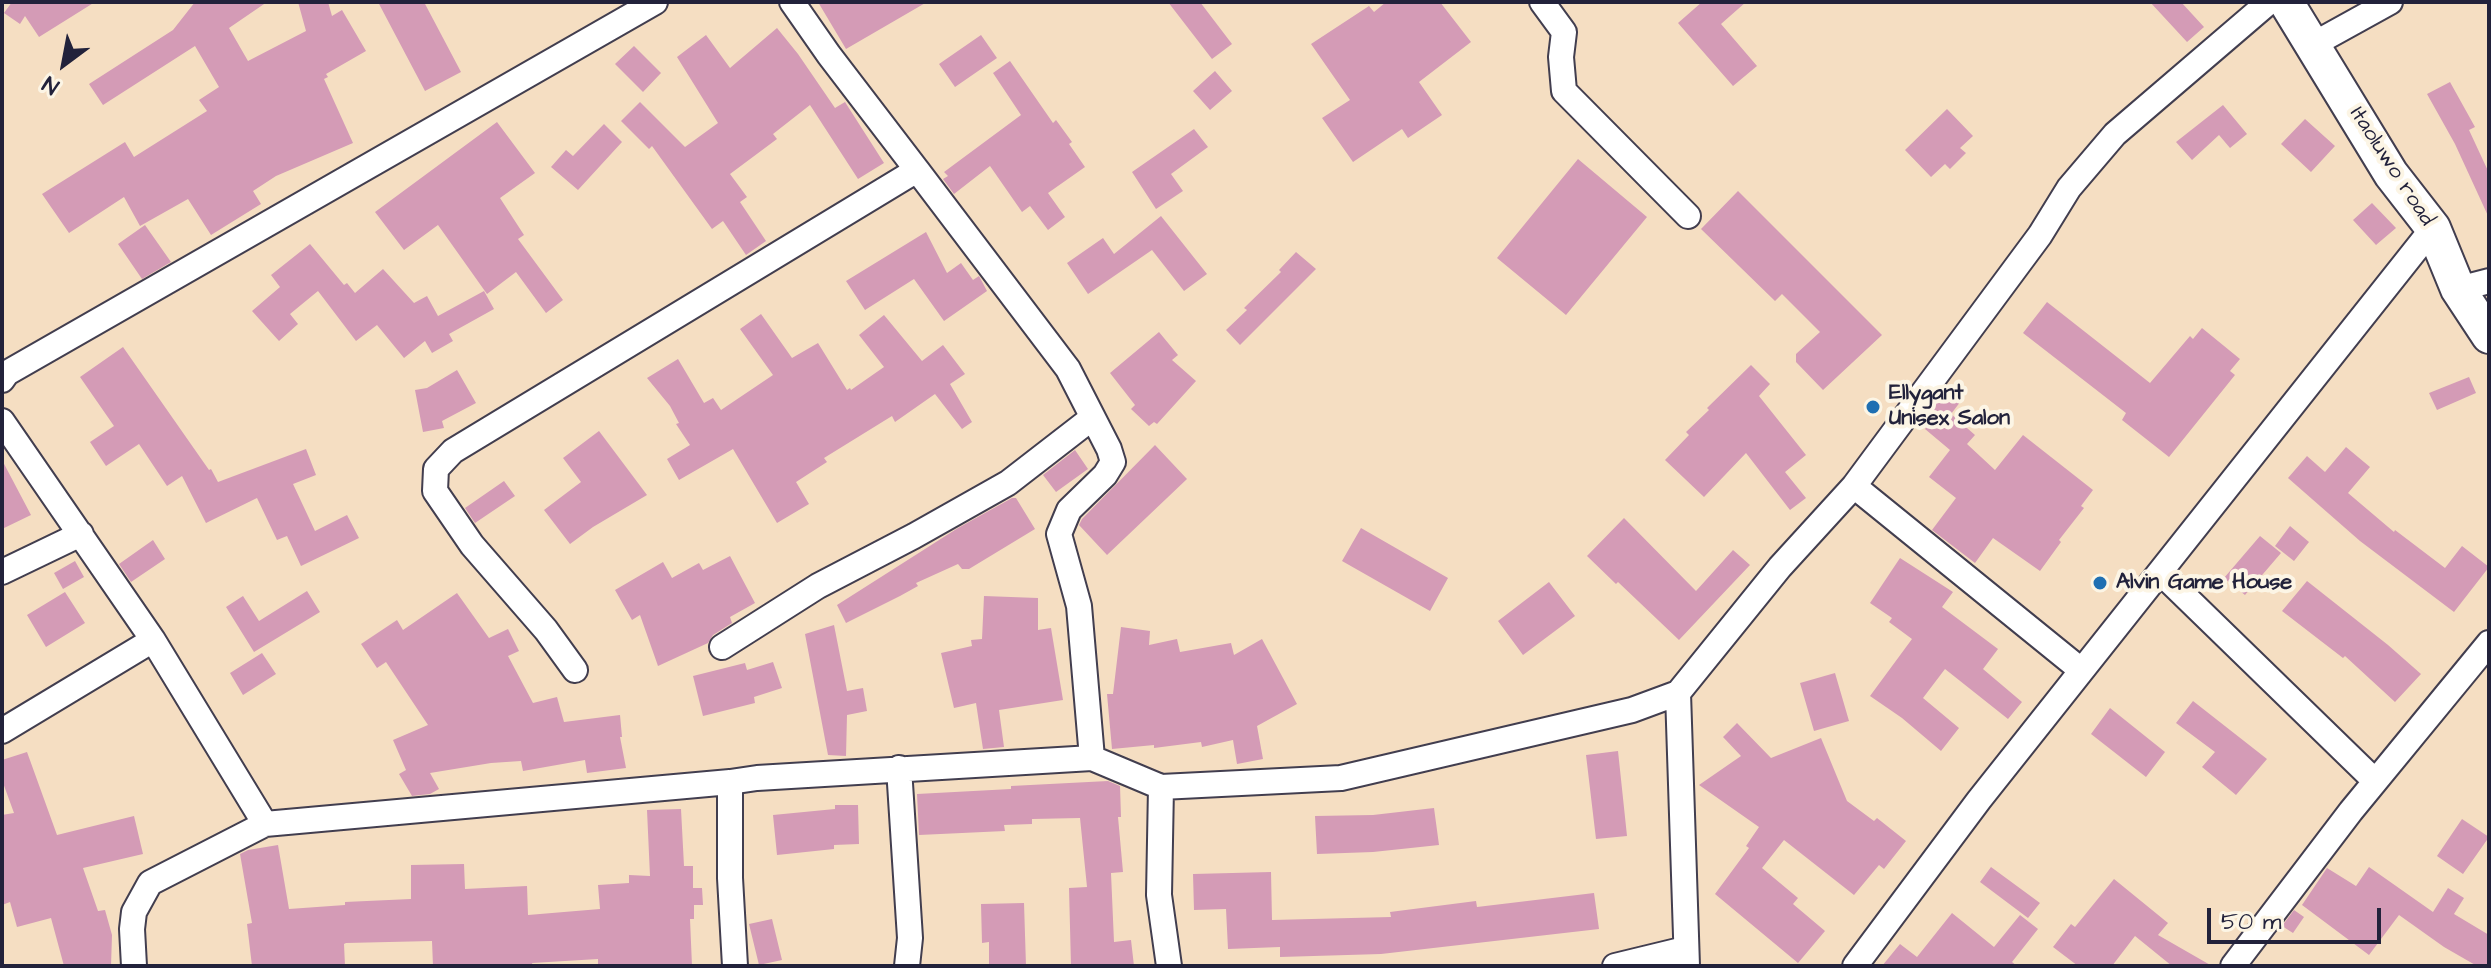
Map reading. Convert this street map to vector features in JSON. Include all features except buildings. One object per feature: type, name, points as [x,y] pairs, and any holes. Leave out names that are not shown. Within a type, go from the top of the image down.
[{"type":"street","points":[[2,380],[7,373],[655,2]]},
{"type":"street","points":[[792,2],[1068,369],[1109,449],[1113,462],[1105,475],[1069,510],[1059,534],[1079,606],[1092,758]]},
{"type":"street","points":[[1542,2],[1564,32],[1561,57],[1564,91],[1688,216]]},
{"type":"street","points":[[134,966],[134,912],[150,883],[265,824],[757,778],[1092,758],[1161,787],[1341,778],[1632,710],[1678,693],[1780,567],[1854,486],[2040,235],[2069,188],[2115,134],[2269,2]]},
{"type":"street","name":"Itaoluwo road","points":[[2286,2],[2391,174],[2474,285],[2489,336]]},
{"type":"street","points":[[2314,44],[2390,2]]},
{"type":"street","points":[[575,670],[546,630],[472,545],[435,491],[436,469],[453,451],[917,170]]},
{"type":"street","points":[[1855,966],[1979,800],[2433,228]]},
{"type":"street","points":[[722,647],[818,586],[1008,483],[1092,418]]},
{"type":"street","points":[[2,421],[153,640],[265,824]]},
{"type":"street","points":[[1854,486],[2081,670]]},
{"type":"street","points":[[2,572],[81,534]]},
{"type":"street","points":[[2160,572],[2375,781]]},
{"type":"street","points":[[2,731],[153,640]]},
{"type":"street","points":[[2233,966],[2375,781],[2489,643]]},
{"type":"street","points":[[1615,966],[1686,958],[1678,693]]},
{"type":"street","points":[[899,768],[910,938],[907,966]]},
{"type":"street","points":[[730,782],[730,878],[735,966]]},
{"type":"street","points":[[1161,787],[1159,895],[1169,966]]},
{"type":"place","name":"Ellygant Unisex Salon","points":[[1873,407]]},
{"type":"place","name":"Alvin Game House","points":[[2100,583]]}]
